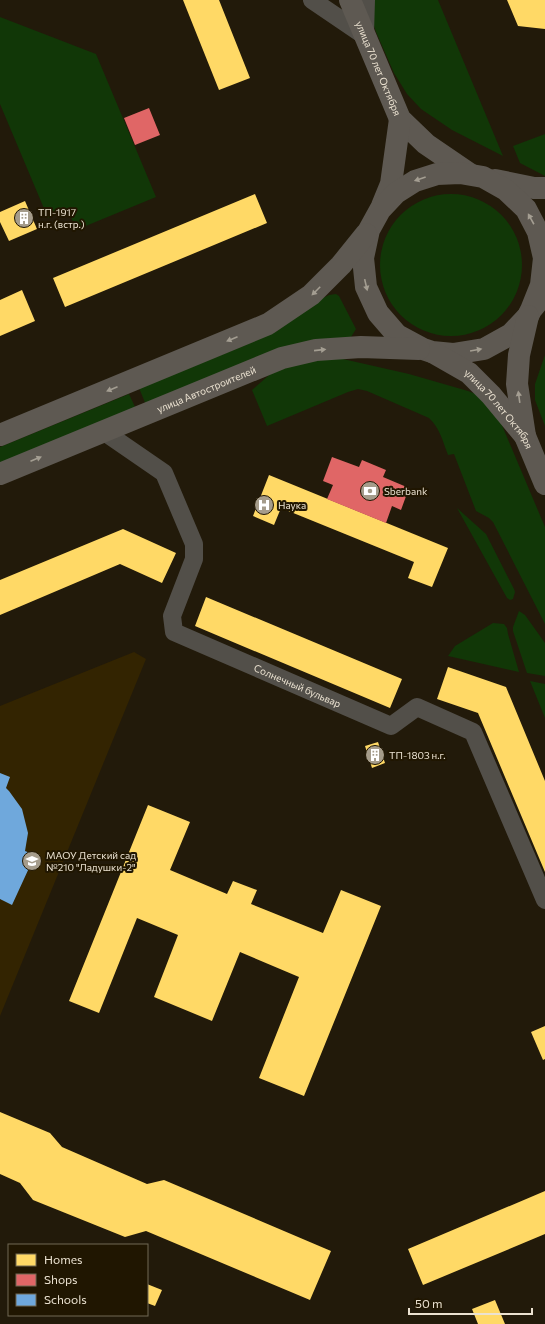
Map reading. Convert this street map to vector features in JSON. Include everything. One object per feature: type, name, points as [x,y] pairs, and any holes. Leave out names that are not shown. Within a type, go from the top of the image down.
[{"type":"main road","name":"улица 70 лет Октября","points":[[350,0],[400,119],[426,144],[477,176],[506,190],[526,209],[538,232],[544,258],[542,285],[530,313]]},
{"type":"main road","points":[[0,435],[268,324],[311,296],[341,265],[369,230],[380,210],[391,184],[400,119]]},
{"type":"main road","points":[[380,210],[396,193],[415,181],[437,174],[460,173],[534,188],[545,188]]},
{"type":"main road","name":"улица 70 лет Октября","points":[[369,230],[363,258],[366,287],[378,313],[397,334],[469,373],[491,394],[525,436],[545,484]]},
{"type":"main road","points":[[525,436],[517,384],[520,355],[530,313],[545,293]]},
{"type":"main road","name":"улица Автостроителей","points":[[0,474],[282,358],[316,350],[361,347],[427,350],[453,354],[484,349],[511,334],[530,313]]},
{"type":"street","points":[[312,0],[365,36]]},
{"type":"street","points":[[365,36],[366,0]]},
{"type":"street","name":"Солнечный бульвар","points":[[103,432],[164,473],[194,544],[194,559],[172,616],[174,632],[391,726],[416,707],[473,732],[545,900]]},
{"type":"shaded area","name":"МАОУ Детский сад №210 \"Ладушки-2\"","points":[[134,652],[146,659],[0,1016],[0,706]]},
{"type":"green space","points":[[371,0],[438,0],[503,156],[452,130],[421,109],[407,94],[394,73],[376,32],[371,17]]},
{"type":"green space","points":[[0,17],[96,54],[156,197],[76,230],[68,209],[48,218],[0,104]]},
{"type":"green space","points":[[545,134],[545,176],[520,163],[513,146]]},
{"type":"green space","points":[[451,194],[478,200],[496,210],[506,220],[516,238],[522,265],[516,292],[506,310],[496,320],[478,330],[451,336],[424,330],[406,320],[396,310],[386,292],[380,265],[386,238],[396,220],[406,210],[424,200]]},
{"type":"green space","points":[[336,294],[339,296],[356,329],[351,337],[146,405],[139,388],[277,331],[317,301],[329,295]]},
{"type":"green space","points":[[545,355],[545,426],[535,400],[535,384]]},
{"type":"green space","points":[[326,358],[343,359],[409,374],[478,395],[501,423],[545,527],[545,624],[493,522],[476,511],[454,454],[448,455],[439,431],[429,418],[367,391],[358,389],[267,426],[252,390],[276,369]]},
{"type":"green space","points":[[129,394],[136,409],[0,466],[0,447]]},
{"type":"green space","points":[[457,508],[486,534],[514,589],[515,592],[513,599],[510,600],[507,598]]},
{"type":"green space","points":[[519,611],[525,615],[545,643],[545,676],[527,673],[513,631]]},
{"type":"green space","points":[[493,623],[504,624],[507,628],[519,672],[448,656],[455,646]]},
{"type":"green space","points":[[530,681],[545,684],[545,718]]},
{"type":"building: Homes","points":[[183,0],[219,0],[250,78],[219,90]]},
{"type":"building: Homes","points":[[507,0],[545,0],[545,29],[518,26]]},
{"type":"building: Homes","points":[[255,194],[267,223],[65,307],[53,278]]},
{"type":"building: Homes","points":[[25,201],[37,229],[9,241],[0,222],[0,212]]},
{"type":"building: Homes","points":[[22,290],[35,321],[0,336],[0,300]]},
{"type":"building: Homes","points":[[269,475],[448,548],[432,587],[408,578],[414,562],[281,508],[274,525],[253,516]]},
{"type":"building: Homes","points":[[123,529],[176,553],[162,583],[120,564],[0,615],[0,580]]},
{"type":"building: Homes","points":[[206,597],[402,679],[390,708],[195,626]]},
{"type":"building: Homes","points":[[448,667],[506,687],[545,781],[545,872],[478,713],[437,699]]},
{"type":"building: Homes","name":"ТП-1803 н.г.","points":[[378,742],[385,763],[372,768],[365,746]]},
{"type":"building: Homes","points":[[148,805],[190,822],[170,870],[227,894],[233,881],[257,890],[251,904],[323,933],[341,890],[381,906],[304,1096],[259,1078],[299,977],[240,952],[212,1021],[154,997],[178,935],[137,918],[99,1013],[69,1001]]},
{"type":"building: Homes","points":[[545,1026],[545,1059],[543,1060],[531,1032]]},
{"type":"building: Homes","points":[[0,1112],[50,1133],[62,1147],[147,1184],[164,1180],[331,1251],[310,1300],[146,1231],[125,1237],[33,1200],[20,1183],[0,1174]]},
{"type":"building: Homes","points":[[545,1191],[545,1234],[423,1285],[408,1249]]},
{"type":"building: Homes","points":[[148,1284],[162,1290],[155,1306],[148,1303]]},
{"type":"building: Homes","points":[[495,1300],[505,1324],[478,1324],[472,1309]]},
{"type":"building: Shops","points":[[149,108],[160,135],[135,145],[124,118]]},
{"type":"building: Shops","points":[[332,457],[359,467],[362,460],[386,470],[383,477],[409,488],[401,510],[392,506],[386,523],[327,499],[333,485],[323,481]]},
{"type":"building: Schools","points":[[0,773],[10,777],[6,788],[22,809],[28,833],[25,851],[35,855],[12,905],[0,899]]},
{"type":"place","name":"ТП-1917 н.г. (встр.)","points":[[24,218]]},
{"type":"place","name":"Sberbank","points":[[370,491]]},
{"type":"place","name":"Наука","points":[[264,505]]},
{"type":"place","name":"ТП-1803 н.г.","points":[[375,755]]},
{"type":"place","name":"МАОУ Детский сад №210 \"Ладушки-2\"","points":[[32,861]]}]
